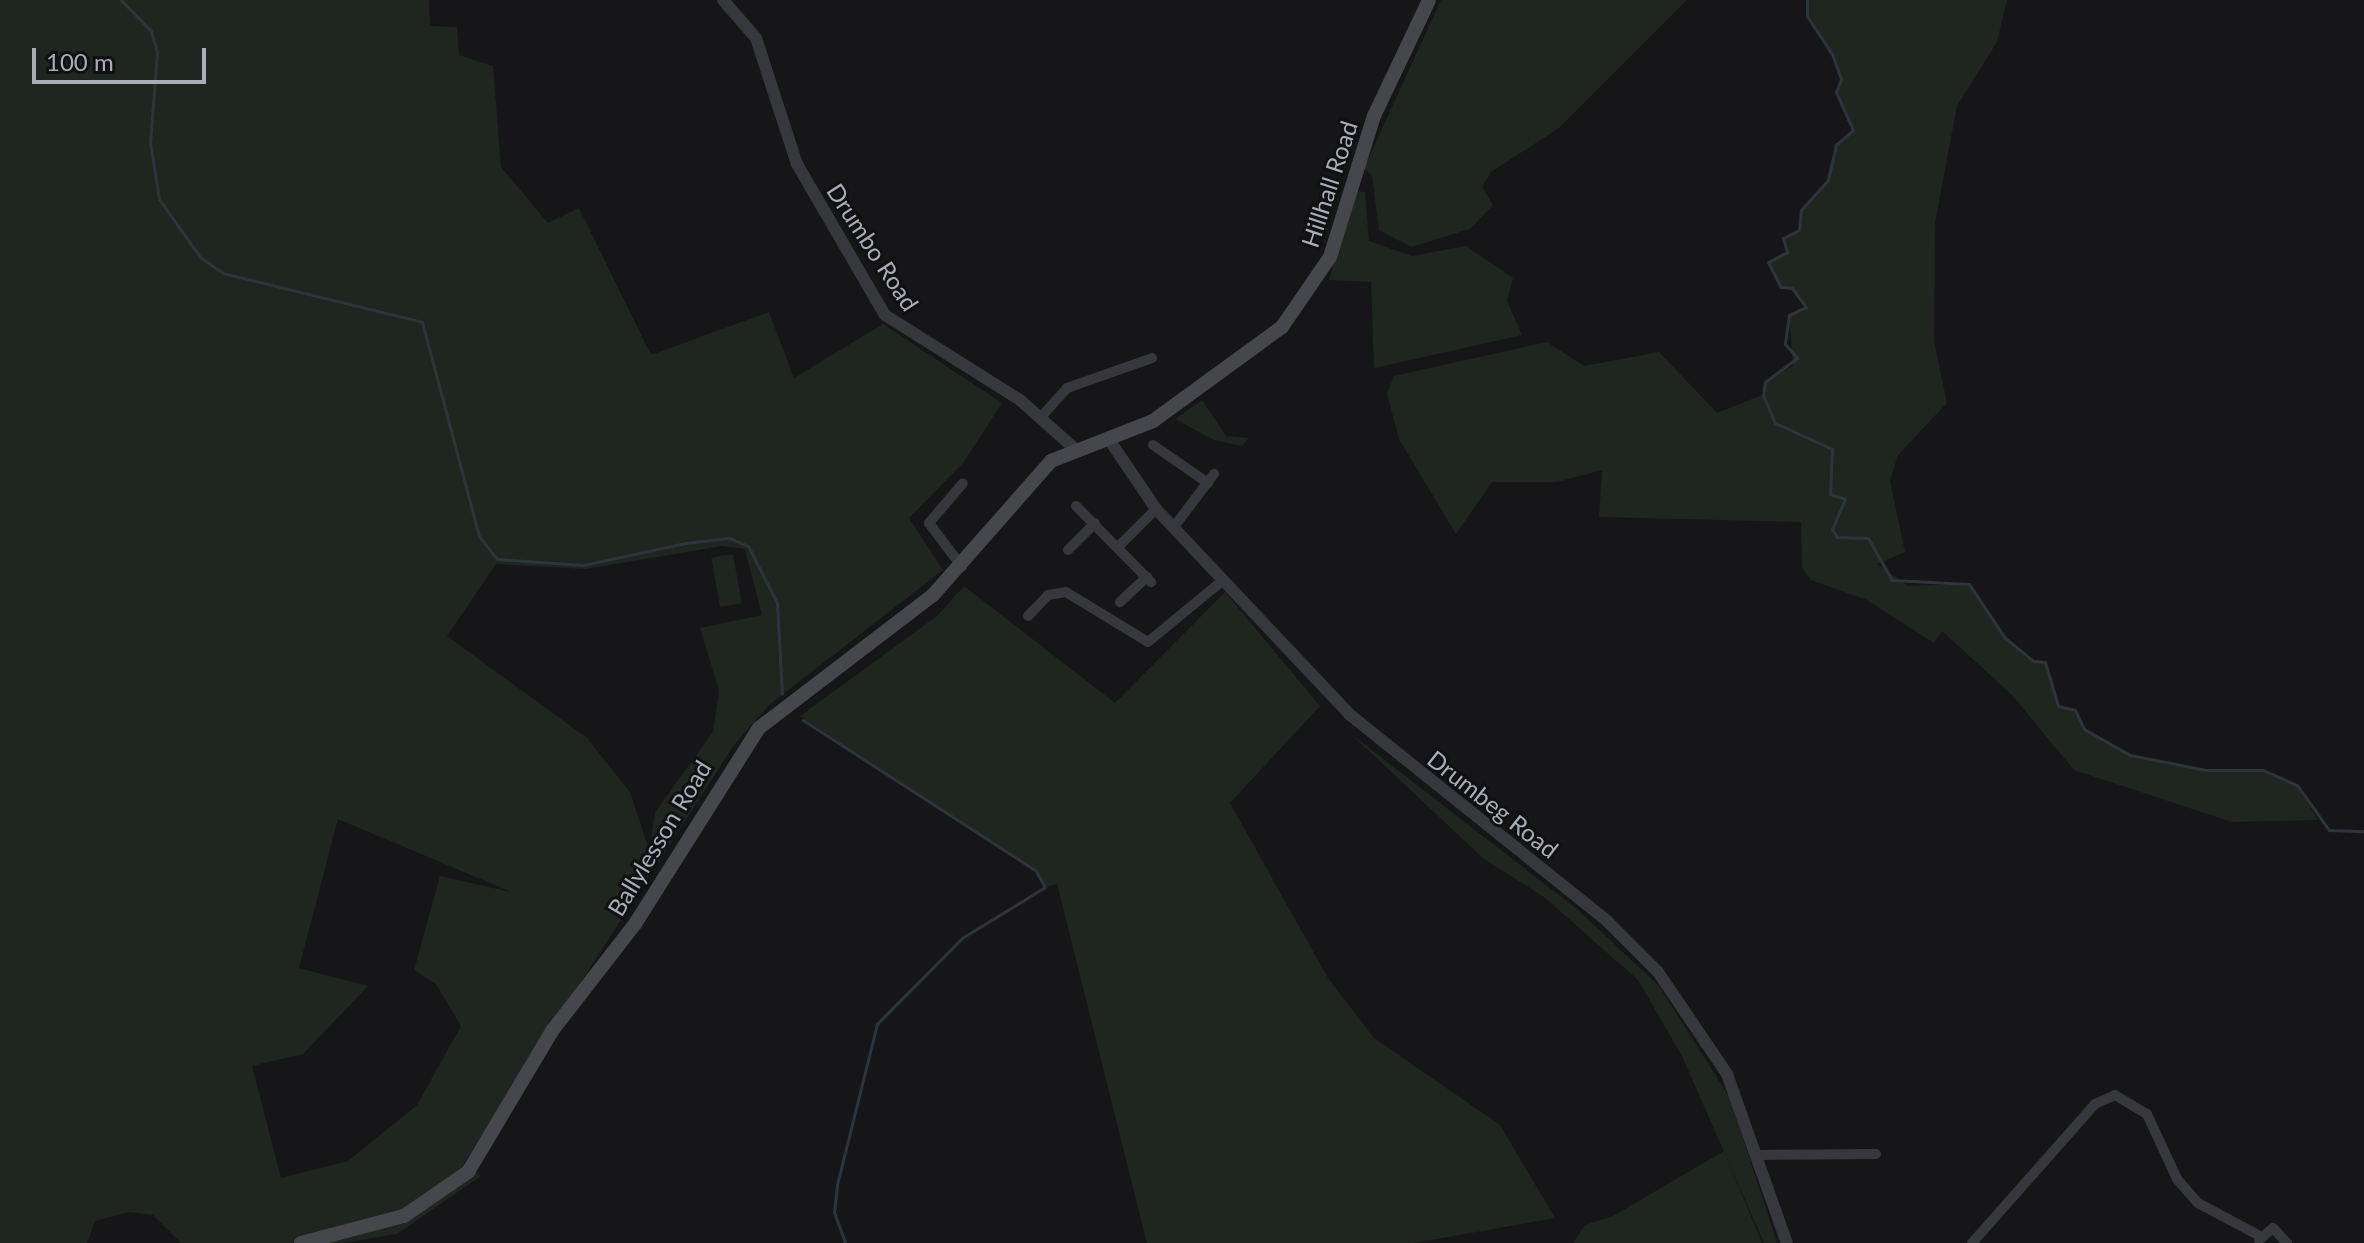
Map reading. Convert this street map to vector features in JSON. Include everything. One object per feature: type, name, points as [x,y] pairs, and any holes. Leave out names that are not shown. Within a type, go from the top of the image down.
[{"type":"main road","name":"Hillhall Road","points":[[1073,447],[1108,438],[1168,412],[1259,347],[1302,305],[1330,257],[1374,116],[1429,0]]},
{"type":"main road","name":"Ballylesson Road","points":[[301,1243],[404,1216],[468,1172],[552,1031],[635,924],[733,759],[790,700],[900,624],[962,567],[1044,469],[1073,447]]},
{"type":"street","name":"Drumbo Road","points":[[723,0],[756,38],[802,175],[885,315],[1041,417],[1073,447]]},
{"type":"street","points":[[1041,417],[1067,388],[1152,358]]},
{"type":"street","name":"Drumbeg Road","points":[[1108,438],[1156,509],[1369,733],[1632,945],[1709,1043],[1760,1155],[1787,1243]]},
{"type":"street","points":[[1153,445],[1211,478],[1173,528]]},
{"type":"street","points":[[962,567],[929,523],[963,483]]},
{"type":"street","points":[[1076,506],[1149,579],[1120,602]]},
{"type":"street","points":[[1118,547],[1156,509]]},
{"type":"street","points":[[1068,550],[1095,523]]},
{"type":"street","points":[[1028,616],[1048,595],[1066,592],[1148,642],[1222,581]]},
{"type":"street","points":[[1977,1242],[2056,1147],[2095,1104],[2107,1096],[2129,1099],[2147,1114],[2177,1179],[2198,1203],[2260,1240],[2279,1229],[2287,1243]]},
{"type":"street","points":[[1760,1155],[1876,1154]]},
{"type":"shaded area","points":[[0,0],[429,0],[430,26],[457,27],[459,55],[493,66],[501,167],[548,223],[579,208],[651,355],[769,312],[794,378],[883,324],[1002,403],[963,463],[909,518],[943,570],[769,705],[734,745],[464,1163],[481,1176],[397,1234],[342,1243],[181,1243],[153,1215],[130,1212],[95,1221],[87,1243],[0,1243]],"holes":[[[722,546],[745,549],[762,615],[700,628],[719,690],[713,732],[655,812],[649,850],[630,792],[587,738],[447,636],[496,564],[586,569]],[[338,819],[511,892],[440,876],[414,970],[436,984],[461,1026],[417,1105],[348,1161],[281,1178],[252,1066],[303,1054],[368,986],[299,968]]]},
{"type":"shaded area","points":[[1441,0],[1687,0],[1559,128],[1491,172],[1482,187],[1493,205],[1470,229],[1411,247],[1379,230],[1372,176],[1364,168]]},
{"type":"shaded area","points":[[1807,0],[2007,0],[1997,42],[1957,106],[1935,223],[1934,341],[1947,403],[1898,455],[1890,481],[1905,552],[1877,564],[1908,586],[1969,584],[2005,638],[2033,661],[2045,662],[2058,706],[2075,710],[2084,728],[2130,755],[2206,770],[2263,770],[2297,785],[2318,820],[2232,822],[2074,770],[2012,695],[1942,631],[1934,643],[1867,600],[1811,580],[1802,568],[1801,522],[1599,517],[1602,470],[1557,482],[1492,482],[1456,534],[1399,439],[1387,394],[1394,376],[1547,342],[1584,366],[1659,352],[1717,413],[1762,395],[1765,382],[1793,366],[1789,315],[1806,306],[1792,288],[1781,287],[1768,262],[1787,252],[1783,238],[1799,230],[1801,210],[1828,180],[1836,145],[1853,130],[1836,92],[1841,79],[1832,54],[1807,16]]},
{"type":"shaded area","points":[[1356,191],[1365,192],[1369,241],[1412,256],[1466,246],[1513,278],[1507,301],[1522,335],[1374,368],[1371,282],[1329,280]]},
{"type":"shaded area","points":[[1202,400],[1226,436],[1249,438],[1242,446],[1214,440],[1175,419]]},
{"type":"shaded area","points":[[733,554],[742,603],[720,607],[711,558]]},
{"type":"shaded area","points":[[964,586],[1115,703],[1225,592],[1320,706],[1230,803],[1328,978],[1374,1038],[1500,1125],[1555,1218],[1414,1243],[1147,1243],[1057,884],[1045,887],[1036,871],[800,716],[937,616]]},
{"type":"shaded area","points":[[1351,734],[1577,909],[1659,986],[1730,1098],[1777,1243],[1764,1243],[1682,1056],[1638,980],[1544,897],[1484,859]]},
{"type":"shaded area","points":[[1724,1151],[1762,1243],[1573,1243],[1585,1225],[1613,1216]]},
{"type":"waterway","points":[[121,0],[151,31],[157,52],[150,142],[159,199],[200,257],[223,273],[422,322],[479,536],[497,559],[583,565],[686,543],[729,538],[748,546],[777,603],[782,694]]},
{"type":"waterway","points":[[1807,0],[1807,16],[1832,54],[1841,79],[1836,92],[1853,130],[1836,145],[1828,180],[1801,210],[1799,230],[1783,238],[1787,252],[1768,262],[1781,287],[1792,288],[1806,307],[1789,315],[1785,344],[1797,358],[1765,382],[1763,395],[1775,423],[1832,449],[1830,494],[1845,499],[1832,529],[1837,537],[1868,538],[1892,580],[1969,584],[2005,638],[2033,661],[2045,662],[2058,706],[2075,710],[2084,729],[2130,755],[2206,770],[2263,770],[2297,785],[2329,830],[2364,831]]},
{"type":"waterway","points":[[803,720],[1036,871],[1045,887],[962,938],[877,1024],[837,1185],[834,1212],[845,1243]]}]
